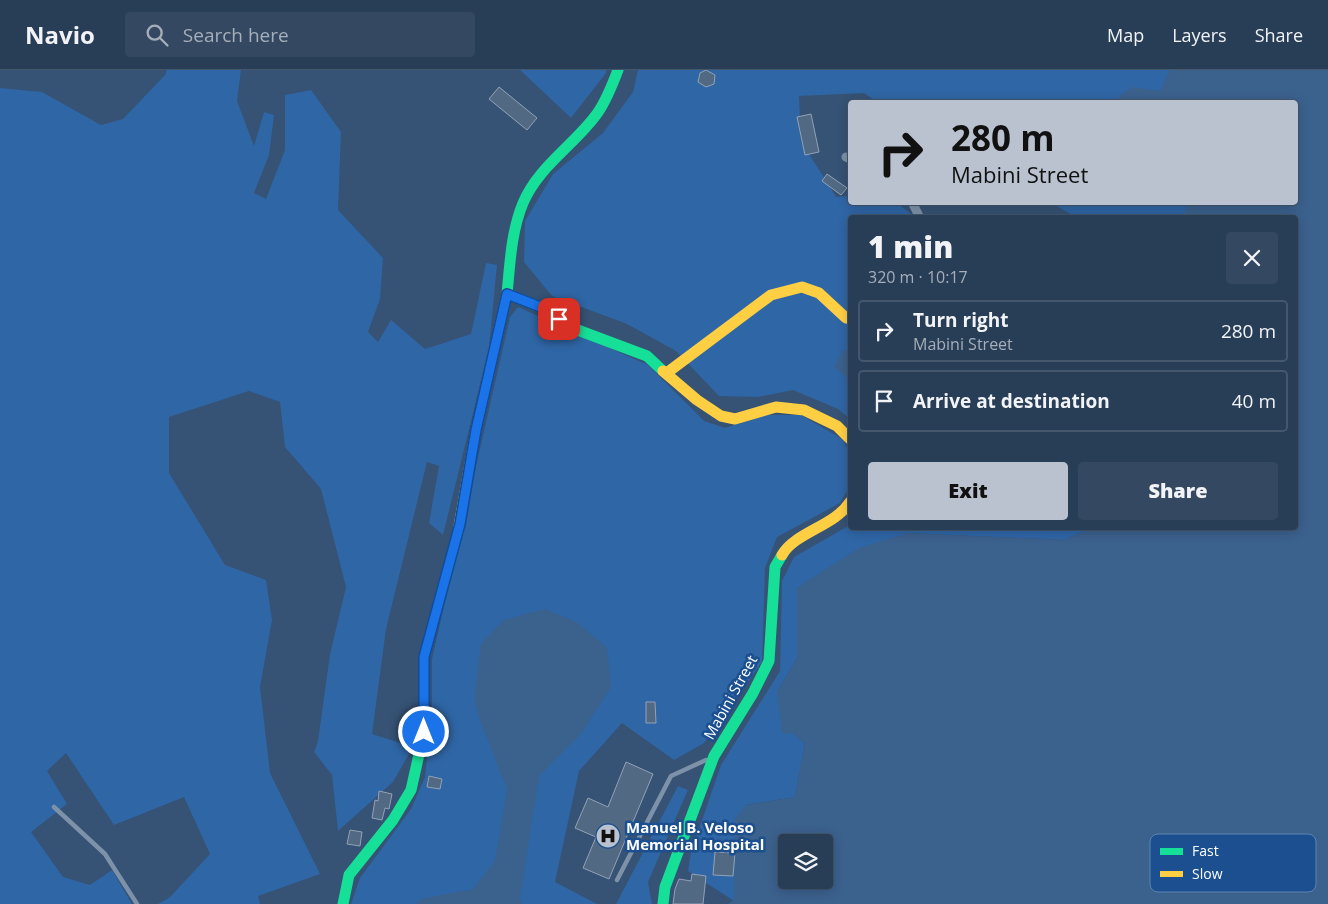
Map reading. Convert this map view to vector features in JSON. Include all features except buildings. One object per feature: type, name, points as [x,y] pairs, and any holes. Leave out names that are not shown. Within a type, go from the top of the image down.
[{"type":"main road","points":[[342,904],[349,875],[393,820],[411,790],[424,732],[424,657],[460,524],[476,430],[507,294],[514,230],[524,202],[541,174],[596,115],[611,88],[618,70]]},
{"type":"main road","points":[[668,372],[770,295],[802,287],[819,293],[848,318]]},
{"type":"main road","points":[[507,294],[543,308],[576,329],[647,356],[668,372],[697,400],[722,416],[735,420],[776,407],[804,410],[837,426],[848,437]]},
{"type":"main road","name":"Mabini Street","points":[[663,904],[665,887],[714,756],[753,692],[769,661],[772,587],[775,567],[784,551],[803,536],[845,510],[848,505]]},
{"type":"lane","points":[[617,880],[671,776],[714,756]]},
{"type":"lane","points":[[54,807],[105,854],[137,904]]},
{"type":"shaded area","points":[[167,70],[241,70],[237,101],[254,146],[264,112],[274,115],[269,155],[254,193],[266,199],[285,150],[285,95],[311,90],[341,132],[338,210],[383,258],[380,299],[368,332],[378,342],[391,320],[425,349],[471,334],[486,263],[497,265],[489,348],[443,535],[429,523],[439,466],[427,462],[386,629],[372,734],[413,747],[393,782],[338,831],[332,775],[314,752],[318,741],[330,654],[346,587],[321,489],[285,447],[280,402],[249,391],[169,417],[169,473],[225,565],[266,580],[272,620],[260,687],[270,773],[320,874],[258,896],[260,904],[158,904],[170,897],[210,854],[184,797],[114,825],[66,753],[47,771],[67,804],[31,832],[63,877],[90,885],[112,870],[132,904],[0,904],[0,88],[42,92],[101,125],[123,119],[165,75]]},
{"type":"shaded area","points":[[520,70],[606,70],[606,73],[571,118]]},
{"type":"shaded area","points":[[638,70],[1328,70],[1298,205],[1298,100],[874,100],[864,93],[799,96],[801,141],[836,197],[848,196],[848,205],[900,205],[912,215],[848,215],[848,417],[838,409],[793,390],[758,397],[719,396],[676,351],[627,324],[552,296],[524,262],[525,221],[553,174],[603,133],[633,92]]},
{"type":"shaded area","points":[[1170,70],[1328,70],[1328,904],[728,904],[734,900],[735,819],[746,805],[795,797],[805,744],[795,734],[782,733],[777,692],[797,658],[797,588],[859,548],[908,533],[1064,540],[1087,530],[1298,530],[1298,215],[1184,215],[1187,205],[1298,205],[1298,100],[1118,100],[1119,96],[1133,87],[1160,91]]},
{"type":"shaded area","points":[[1055,205],[1298,205],[1296,215],[1072,215]]},
{"type":"shaded area","points":[[518,307],[648,365],[704,421],[725,428],[766,415],[801,415],[842,439],[848,450],[848,489],[840,503],[777,537],[765,568],[762,662],[704,743],[674,760],[622,723],[579,771],[555,882],[597,904],[351,904],[360,878],[411,809],[425,777],[432,714],[432,659],[510,317]]},
{"type":"shaded area","points":[[843,350],[848,351],[848,378],[834,367]]},
{"type":"shaded area","points":[[848,526],[848,530],[1087,530],[1064,540],[908,533],[797,588],[797,658],[777,692],[795,734],[805,744],[795,797],[746,805],[734,900],[1109,874],[734,901],[688,871],[691,852],[721,765],[780,671],[782,581],[794,557]]},
{"type":"shaded area","points":[[545,609],[578,623],[607,648],[611,687],[580,735],[539,776],[520,898],[523,904],[416,904],[421,899],[473,889],[495,861],[507,789],[480,720],[474,699],[481,644],[504,620]]},
{"type":"shaded area","points":[[678,786],[688,790],[648,882],[652,904],[616,904]]},
{"type":"traffic: fast","points":[[618,70],[600,110],[547,167],[523,203],[513,237],[507,294],[543,308],[575,329],[647,356],[663,371]]},
{"type":"traffic: fast","points":[[343,904],[349,875],[393,820],[411,790],[424,732],[424,657],[458,532]]},
{"type":"traffic: fast","points":[[663,904],[665,887],[714,756],[753,693],[769,661],[775,567],[782,555]]},
{"type":"traffic: slow","points":[[668,372],[771,295],[802,287],[819,293],[848,318]]},
{"type":"traffic: slow","points":[[458,532],[476,430],[507,294]]},
{"type":"traffic: slow","points":[[663,371],[697,400],[721,416],[735,419],[776,407],[804,410],[837,426],[848,437]]},
{"type":"traffic: slow","points":[[782,555],[796,540],[835,517],[848,504]]},
{"type":"place","name":"Manuel B. Veloso Memorial Hospital","points":[[608,836]]},
{"type":"route","points":[[424,732],[424,657],[460,524],[476,430],[507,294],[543,308],[559,319]]}]
